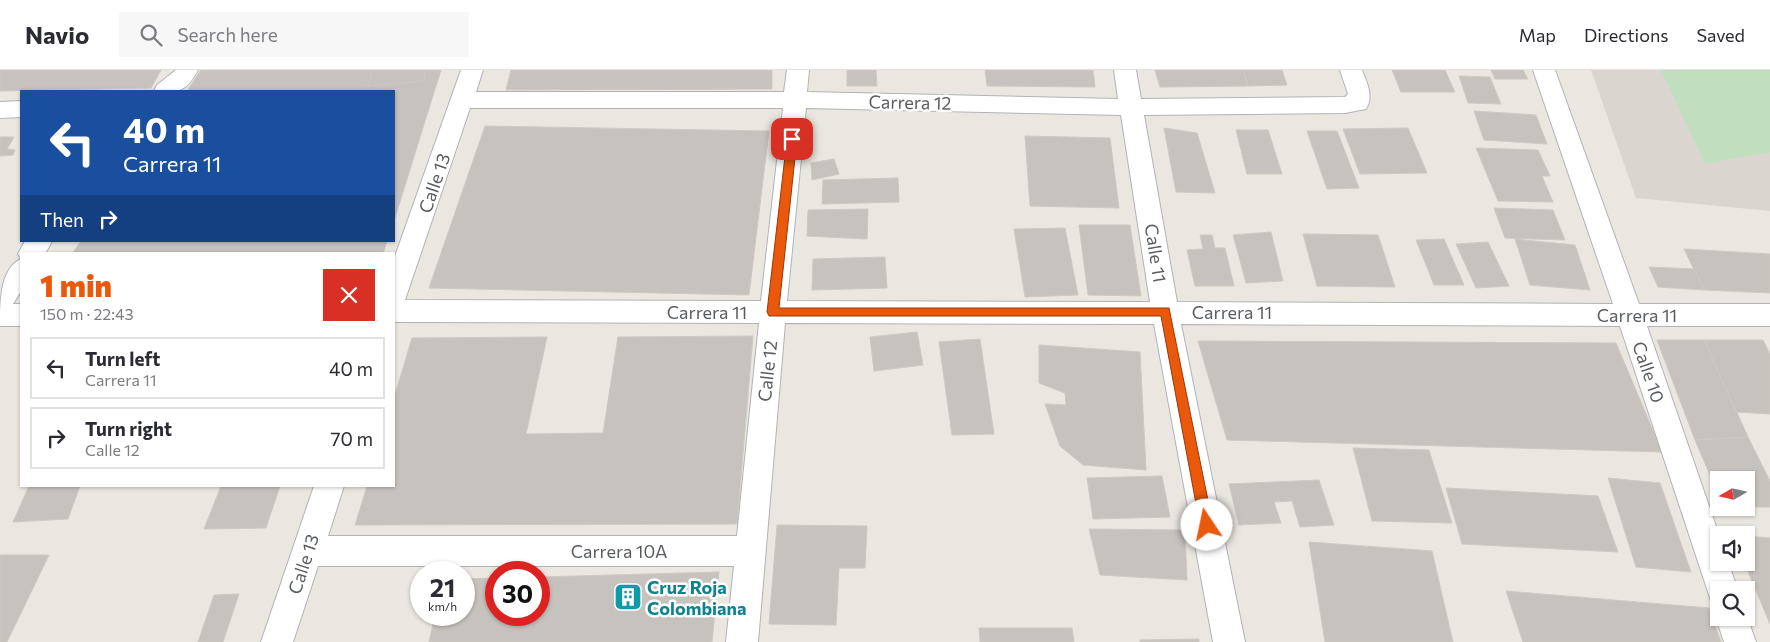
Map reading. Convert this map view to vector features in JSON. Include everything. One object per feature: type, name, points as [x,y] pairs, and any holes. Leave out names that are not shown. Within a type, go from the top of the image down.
[{"type":"street","points":[[166,90],[184,77],[187,70]]},
{"type":"street","name":"Calle 13","points":[[395,293],[472,70]]},
{"type":"street","name":"Calle 12","points":[[742,642],[798,70]]},
{"type":"street","name":"Calle 11","points":[[1124,70],[1132,107],[1165,312],[1229,642]]},
{"type":"street","name":"Carrera 12","points":[[463,100],[796,100],[1132,107],[1358,103],[1359,94],[1351,70]]},
{"type":"street","name":"Calle 10","points":[[1544,70],[1630,315],[1719,581]]},
{"type":"street","points":[[0,110],[20,110]]},
{"type":"street","points":[[0,303],[20,271]]},
{"type":"street","name":"Carrera 11","points":[[395,311],[1770,315]]},
{"type":"street","points":[[0,316],[20,315]]},
{"type":"street","name":"Calle 13","points":[[277,642],[329,487]]},
{"type":"street","name":"Carrera 10A","points":[[308,550],[750,550]]},
{"type":"street","points":[[1735,626],[1740,642]]},
{"type":"shaded area","points":[[1591,70],[1770,70],[1770,211],[1636,198]]},
{"type":"green space","points":[[1661,70],[1770,70],[1770,152],[1705,164]]},
{"type":"building","points":[[0,70],[161,70],[151,88],[0,91]]},
{"type":"building","points":[[201,70],[441,70],[395,218],[395,90],[188,90]]},
{"type":"building","points":[[372,70],[425,70],[424,81],[368,86]]},
{"type":"building","points":[[511,70],[772,70],[772,89],[506,90]]},
{"type":"building","points":[[847,70],[876,70],[877,86],[847,86]]},
{"type":"building","points":[[985,70],[1093,70],[1095,87],[987,86]]},
{"type":"building","points":[[1155,70],[1243,70],[1248,86],[1160,87]]},
{"type":"building","points":[[1243,70],[1282,70],[1287,85],[1248,86]]},
{"type":"building","points":[[1392,70],[1445,70],[1455,92],[1401,92]]},
{"type":"building","points":[[1491,70],[1523,70],[1528,79],[1495,79]]},
{"type":"building","points":[[1459,76],[1490,77],[1501,104],[1468,103]]},
{"type":"building","points":[[1474,111],[1536,115],[1547,144],[1484,140]]},
{"type":"building","points":[[485,126],[769,131],[749,295],[429,288]]},
{"type":"building","points":[[1164,128],[1197,133],[1215,193],[1176,192]]},
{"type":"building","points":[[1408,128],[1427,173],[1360,174],[1343,129]]},
{"type":"building","points":[[1236,130],[1268,130],[1282,174],[1247,174]]},
{"type":"building","points":[[1307,131],[1337,131],[1359,188],[1327,189]]},
{"type":"building","points":[[1025,136],[1110,138],[1119,208],[1030,206]]},
{"type":"building","points":[[0,137],[14,137],[7,149],[15,150],[13,155],[0,156]]},
{"type":"building","points":[[1476,148],[1538,150],[1550,176],[1542,176],[1553,202],[1498,201]]},
{"type":"building","points":[[834,159],[839,174],[812,180],[811,163]]},
{"type":"building","points":[[898,178],[899,202],[822,204],[823,180]]},
{"type":"building","points":[[1494,208],[1553,210],[1565,240],[1505,238]]},
{"type":"building","points":[[868,209],[867,239],[807,236],[808,210]]},
{"type":"building","points":[[1079,225],[1130,225],[1141,296],[1088,295]]},
{"type":"building","points":[[1065,228],[1078,295],[1025,297],[1014,229]]},
{"type":"building","points":[[1271,232],[1283,281],[1246,283],[1233,235]]},
{"type":"building","points":[[1303,234],[1378,235],[1395,287],[1317,286]]},
{"type":"building","points":[[1200,235],[1212,235],[1215,248],[1225,248],[1234,286],[1195,286],[1187,250],[1203,249]]},
{"type":"building","points":[[1444,239],[1464,285],[1434,285],[1416,240]]},
{"type":"building","points":[[1515,239],[1575,245],[1590,290],[1530,285]]},
{"type":"building","points":[[80,242],[387,242],[384,252],[73,252]]},
{"type":"building","points":[[1488,242],[1509,286],[1476,288],[1456,244]]},
{"type":"building","points":[[1684,249],[1770,254],[1770,293],[1704,290]]},
{"type":"building","points":[[885,257],[887,288],[812,290],[813,259]]},
{"type":"building","points":[[1649,267],[1694,269],[1704,290],[1658,287]]},
{"type":"building","points":[[917,332],[923,365],[874,371],[870,337]]},
{"type":"building","points":[[753,336],[737,524],[355,525],[367,487],[395,487],[395,395],[412,338],[547,337],[526,434],[603,433],[618,337]]},
{"type":"building","points":[[980,339],[994,434],[952,435],[939,342]]},
{"type":"building","points":[[1657,340],[1704,340],[1748,437],[1695,440]]},
{"type":"building","points":[[1704,340],[1763,340],[1770,354],[1770,414],[1736,412]]},
{"type":"building","points":[[1198,341],[1616,343],[1662,452],[1227,440]]},
{"type":"building","points":[[1039,345],[1140,352],[1146,470],[1083,465],[1060,446],[1045,404],[1066,405],[1065,393],[1039,383]]},
{"type":"building","points":[[1748,437],[1770,481],[1770,507],[1755,507],[1755,471],[1710,471],[1710,475],[1695,440]]},
{"type":"building","points":[[1353,448],[1429,450],[1452,523],[1372,521]]},
{"type":"building","points":[[1162,476],[1170,517],[1093,519],[1087,478]]},
{"type":"building","points":[[1608,478],[1660,483],[1691,572],[1636,567]]},
{"type":"building","points":[[1319,480],[1334,525],[1300,527],[1292,501],[1274,502],[1281,523],[1239,525],[1229,484]]},
{"type":"building","points":[[29,487],[80,487],[68,519],[13,522]]},
{"type":"building","points":[[221,487],[280,487],[266,528],[204,529]]},
{"type":"building","points":[[1446,488],[1598,496],[1618,552],[1462,544]]},
{"type":"building","points":[[777,525],[867,526],[865,568],[839,568],[836,625],[769,624]]},
{"type":"building","points":[[1089,529],[1185,530],[1187,580],[1100,575]]},
{"type":"building","points":[[1755,537],[1770,538],[1770,624],[1755,588],[1755,581],[1752,581],[1748,571],[1755,571]]},
{"type":"building","points":[[1309,542],[1432,551],[1453,642],[1325,642]]},
{"type":"building","points":[[0,555],[49,555],[7,642],[0,642]]},
{"type":"building","name":"Cruz Roja Colombiana","points":[[719,572],[712,642],[429,642],[433,626],[475,626],[475,579],[485,578],[485,626],[550,626],[550,577]]},
{"type":"building","points":[[1506,591],[1709,608],[1710,626],[1715,626],[1721,642],[1523,642]]},
{"type":"building","points":[[239,594],[223,642],[198,642],[214,595]]},
{"type":"building","points":[[979,628],[1072,628],[1074,642],[980,642]]},
{"type":"building","points":[[1199,639],[1199,642],[1140,642],[1140,640]]},
{"type":"place","name":"Cruz Roja Colombiana","points":[[628,597]]},
{"type":"route","points":[[792,139],[773,312],[1165,312],[1207,525]]}]
